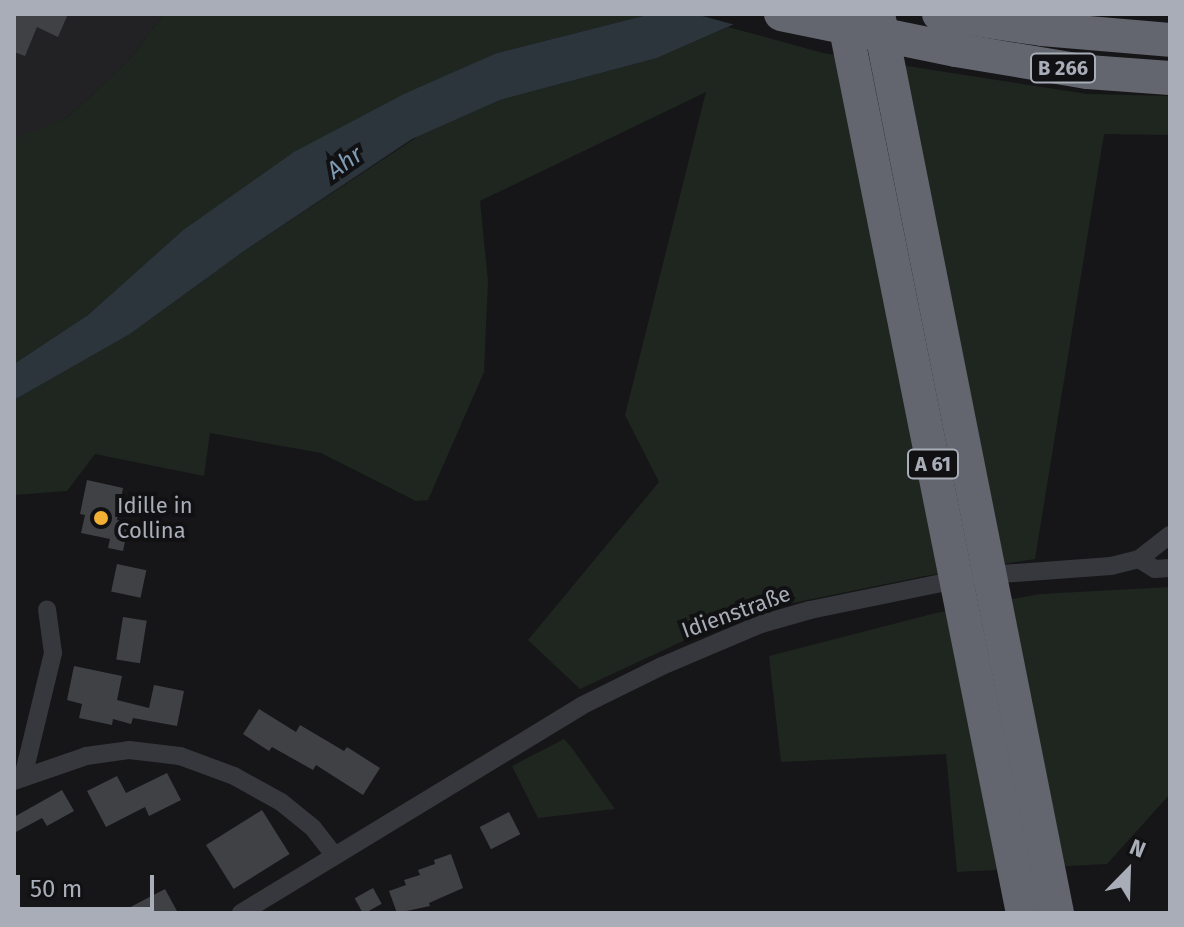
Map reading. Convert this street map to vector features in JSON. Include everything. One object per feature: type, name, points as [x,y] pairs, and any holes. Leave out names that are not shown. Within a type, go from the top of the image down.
[{"type":"highway","name":"B 266","points":[[781,14],[956,50],[1088,72],[1170,78]]},
{"type":"highway","name":"A 61","points":[[843,14],[1023,913]]},
{"type":"highway","name":"A 61","points":[[878,14],[1057,913]]},
{"type":"highway","name":"B 266","points":[[939,14],[978,21],[1170,40]]},
{"type":"street","points":[[1139,559],[1170,535]]},
{"type":"street","name":"Idienstraße","points":[[241,913],[399,813],[581,706],[662,666],[761,624],[810,610],[975,576],[1111,566],[1139,559],[1155,569],[1170,568]]},
{"type":"street","points":[[18,779],[53,653],[47,609]]},
{"type":"street","points":[[18,779],[86,756],[129,750],[180,756],[234,776],[281,802],[313,828],[333,854]]},
{"type":"shaded area","points":[[14,14],[164,14],[130,59],[68,117],[14,140]]},
{"type":"shaded area","points":[[164,14],[651,14],[497,53],[182,231],[88,315],[14,364],[14,139],[68,117],[130,59]]},
{"type":"shaded area","points":[[728,27],[823,53],[1087,94],[1170,96],[1170,135],[1104,134],[1035,559],[925,576],[743,613],[580,689],[528,640],[659,482],[625,415],[706,92],[480,201],[488,281],[484,372],[428,500],[416,501],[321,453],[210,433],[204,476],[95,454],[67,491],[14,495],[14,400],[130,334],[244,251],[420,135],[500,100],[657,58]]},
{"type":"shaded area","points":[[1170,587],[1170,794],[1107,864],[957,872],[946,754],[781,762],[769,656],[936,613],[1040,594]]},
{"type":"shaded area","points":[[564,739],[615,809],[538,818],[512,766]]},
{"type":"water","name":"Ahr","points":[[651,14],[757,14],[657,58],[500,100],[412,139],[244,251],[130,334],[14,400],[14,364],[88,315],[182,231],[294,152],[404,94],[497,53]]},
{"type":"pier","points":[[695,14],[761,14],[739,26]]},
{"type":"building","points":[[14,14],[68,14],[58,37],[37,27],[25,56],[14,52]]},
{"type":"building","name":"Idille in Collina","points":[[87,480],[123,488],[117,520],[129,523],[123,551],[108,548],[110,539],[81,533],[85,515],[80,514]]},
{"type":"building","points":[[117,564],[146,570],[141,598],[111,591]]},
{"type":"building","points":[[123,617],[147,621],[140,663],[116,659]]},
{"type":"building","points":[[74,666],[122,676],[117,700],[149,708],[154,685],[184,691],[177,726],[133,718],[131,724],[113,719],[112,725],[79,718],[82,704],[67,700]]},
{"type":"building","points":[[259,709],[296,732],[300,725],[344,751],[347,747],[380,768],[363,795],[316,765],[313,770],[272,747],[269,751],[243,734]]},
{"type":"building","points":[[167,773],[181,800],[149,816],[145,807],[106,827],[87,791],[117,776],[126,793]]},
{"type":"building","points":[[62,790],[74,811],[47,826],[42,818],[14,833],[14,817]]},
{"type":"building","points":[[262,810],[290,854],[234,889],[206,845]]},
{"type":"building","points":[[509,812],[520,834],[491,849],[480,827]]},
{"type":"building","points":[[451,854],[463,888],[429,903],[430,906],[397,913],[389,891],[406,885],[404,880],[420,875],[418,870],[435,864],[434,860]]},
{"type":"building","points":[[373,888],[382,904],[363,913],[355,898]]},
{"type":"building","points":[[165,889],[178,913],[119,913]]},
{"type":"place","name":"Idille in Collina","points":[[101,518]]}]
